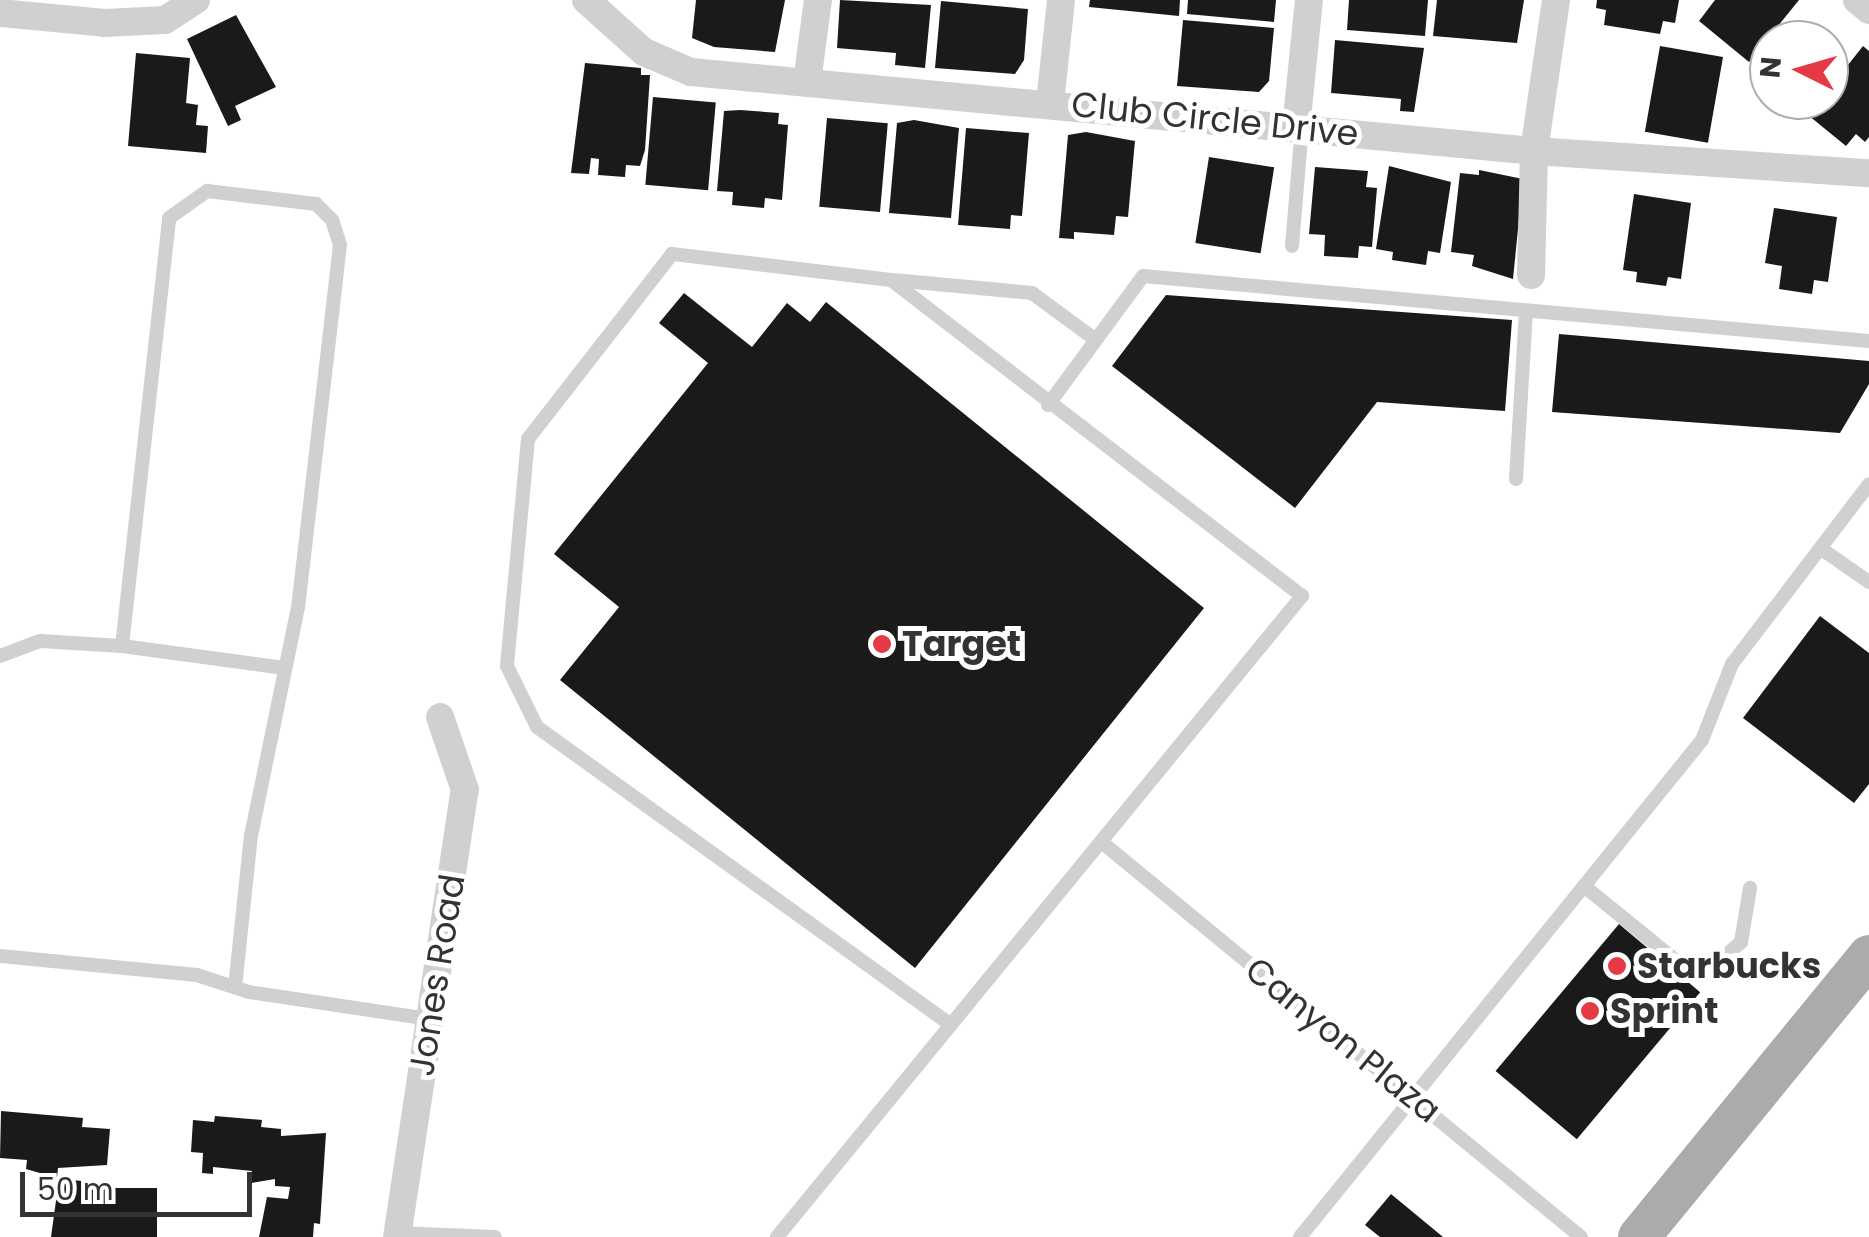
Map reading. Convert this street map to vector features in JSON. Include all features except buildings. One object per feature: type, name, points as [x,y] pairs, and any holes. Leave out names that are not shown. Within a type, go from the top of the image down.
[{"type":"main road","points":[[1639,1237],[1868,959]]},
{"type":"street","points":[[0,13],[105,23],[165,20],[196,0]]},
{"type":"street","name":"Club Circle Drive","points":[[586,0],[644,52],[691,72],[1534,150],[1869,173]]},
{"type":"street","points":[[807,82],[818,0]]},
{"type":"street","points":[[1050,103],[1061,0]]},
{"type":"street","points":[[1299,128],[1309,0]]},
{"type":"street","points":[[1531,274],[1534,150],[1556,0]]},
{"type":"street","points":[[1856,0],[1869,10]]},
{"type":"street","name":"Jones Road","points":[[397,1235],[465,790],[440,717]]},
{"type":"lane","points":[[1292,246],[1299,128]]},
{"type":"lane","points":[[122,646],[169,218],[206,191],[316,204],[332,220],[340,245],[298,607],[250,836],[235,988]]},
{"type":"lane","points":[[947,1022],[537,727],[507,666],[528,439],[672,254],[1032,293],[1096,340]]},
{"type":"lane","points":[[1048,405],[1143,276],[1869,341]]},
{"type":"lane","points":[[798,1237],[781,1232],[947,1022],[1104,844],[1302,596],[1048,405],[891,280]]},
{"type":"lane","points":[[1516,479],[1526,311]]},
{"type":"lane","points":[[1300,1237],[1702,740],[1732,664],[1824,550],[1869,484]]},
{"type":"lane","points":[[1824,550],[1869,582]]},
{"type":"lane","points":[[0,656],[40,641],[122,646],[285,668]]},
{"type":"lane","name":"Canyon Plaza","points":[[1104,844],[1581,1237]]},
{"type":"lane","points":[[1584,886],[1691,973],[1708,971],[1741,942],[1750,888]]},
{"type":"lane","points":[[0,956],[197,976],[235,988],[430,1019]]},
{"type":"lane","points":[[397,1235],[495,1237]]},
{"type":"place","name":"Target","points":[[882,644]]},
{"type":"place","name":"Starbucks","points":[[1617,966]]},
{"type":"place","name":"Sprint","points":[[1590,1011]]}]
